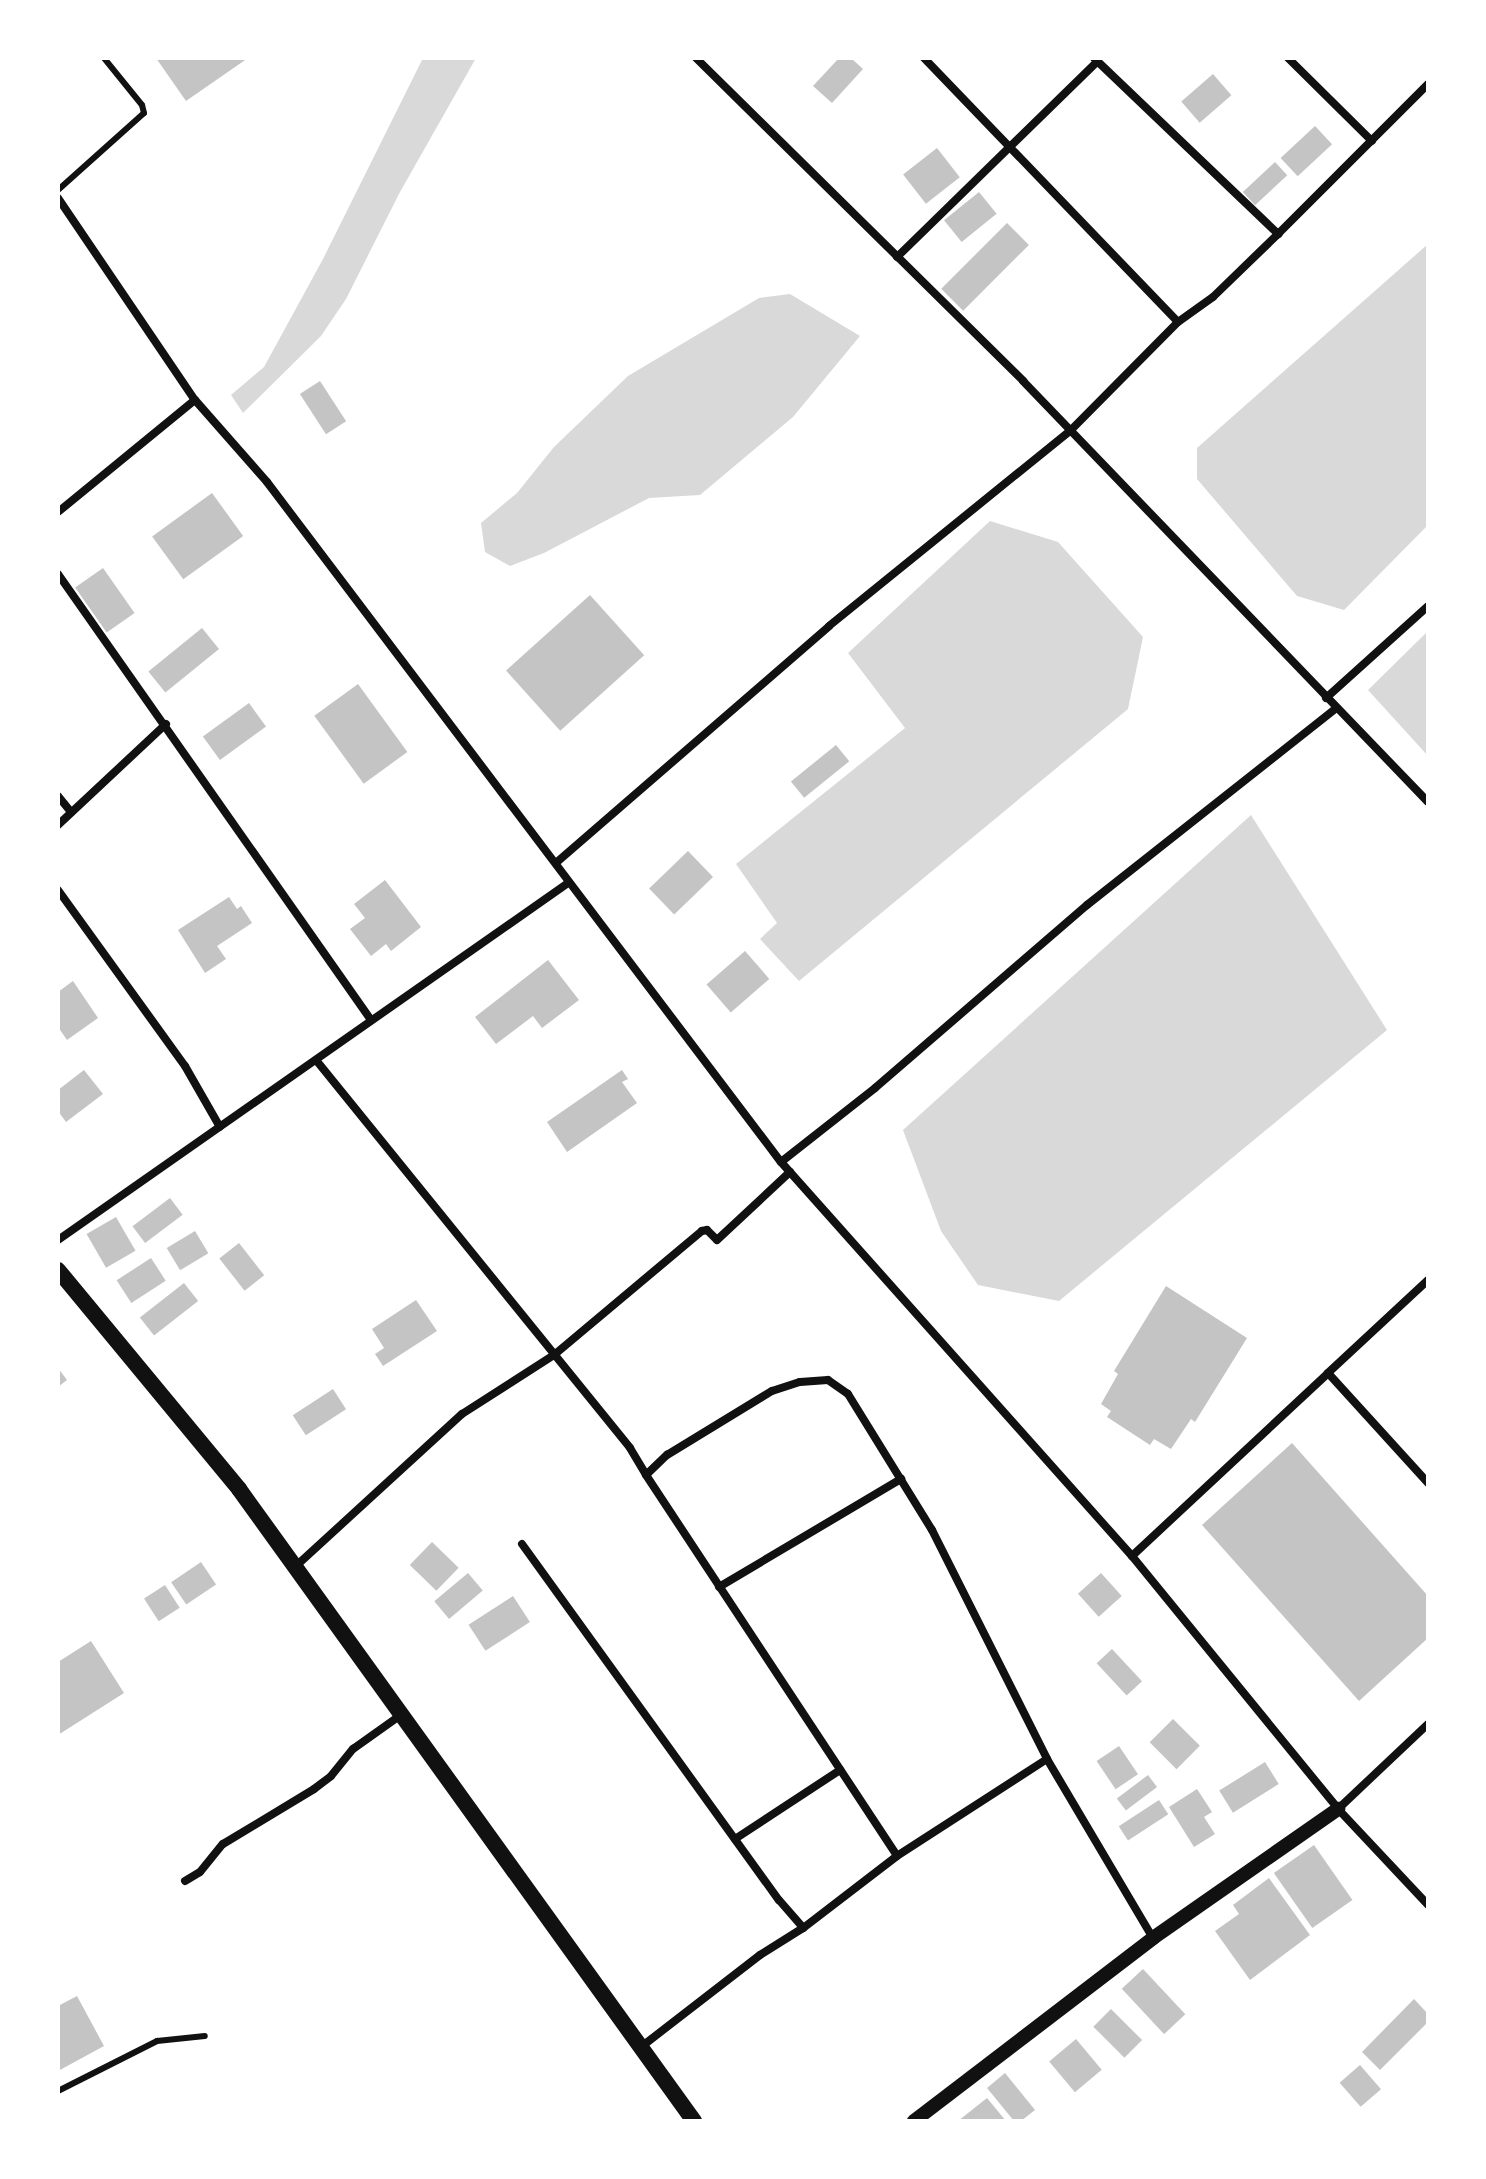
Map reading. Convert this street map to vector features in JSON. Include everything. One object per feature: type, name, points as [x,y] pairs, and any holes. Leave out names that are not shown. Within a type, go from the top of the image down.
[{"type":"main road","points":[[58,1270],[239,1489],[694,2121]]},
{"type":"street","points":[[696,58],[1071,430],[1428,802]]},
{"type":"street","points":[[924,58],[1013,147],[1178,322]]},
{"type":"street","points":[[1288,58],[1372,141]]},
{"type":"street","points":[[897,257],[1013,147],[1095,60],[1278,234]]},
{"type":"street","points":[[557,862],[829,626],[1071,430],[1178,322],[1213,297],[1428,84]]},
{"type":"street","points":[[58,198],[195,400],[267,482],[781,1162],[1132,1556],[1338,1809],[1428,1905]]},
{"type":"street","points":[[58,512],[195,400]]},
{"type":"street","points":[[58,574],[371,1020]]},
{"type":"street","points":[[1326,698],[1428,606]]},
{"type":"street","points":[[781,1162],[875,1088],[1098,896],[1336,708]]},
{"type":"street","points":[[58,825],[166,724]]},
{"type":"street","points":[[58,796],[71,812]]},
{"type":"street","points":[[58,1240],[568,883]]},
{"type":"street","points":[[58,890],[185,1066],[220,1127]]},
{"type":"street","points":[[316,1060],[630,1448],[897,1856]]},
{"type":"street","points":[[296,1566],[462,1414],[554,1355],[702,1231],[707,1230],[717,1240],[790,1172]]},
{"type":"street","points":[[1132,1556],[1428,1280]]},
{"type":"street","points":[[1328,1373],[1428,1483]]},
{"type":"street","points":[[646,1475],[667,1455],[772,1391],[800,1382],[828,1380],[848,1394],[932,1530],[1047,1759],[1153,1938]]},
{"type":"street","points":[[719,1587],[901,1479]]},
{"type":"street","points":[[522,1544],[803,1928]]},
{"type":"street","points":[[185,1881],[200,1872],[223,1844],[314,1789],[331,1776],[353,1749],[403,1714]]},
{"type":"street","points":[[914,2121],[1153,1938],[1338,1809],[1428,1724]]},
{"type":"street","points":[[641,2047],[760,1955],[803,1928],[897,1856],[1047,1759]]},
{"type":"street","points":[[735,1839],[840,1770]]},
{"type":"lane","points":[[58,190],[144,113],[142,105],[104,58]]},
{"type":"lane","points":[[58,2091],[157,2041],[205,2036]]},
{"type":"shaded area","points":[[423,58],[476,58],[400,192],[346,299],[321,336],[243,413],[231,395],[264,367],[323,259]]},
{"type":"shaded area","points":[[1428,244],[1428,525],[1344,610],[1297,596],[1197,479],[1197,448]]},
{"type":"shaded area","points":[[790,294],[860,336],[793,417],[700,495],[649,498],[544,553],[510,566],[485,552],[481,523],[517,493],[554,447],[628,376],[759,298]]},
{"type":"shaded area","points":[[990,521],[1058,542],[1143,637],[1128,709],[799,981],[760,939],[777,923],[736,864],[905,728],[848,653]]},
{"type":"shaded area","points":[[1428,631],[1428,756],[1368,690]]},
{"type":"shaded area","points":[[1251,815],[1387,1030],[1059,1301],[978,1285],[941,1231],[903,1130]]},
{"type":"building","points":[[156,58],[248,58],[186,101]]},
{"type":"building","points":[[839,58],[851,58],[863,69],[832,103],[813,86]]},
{"type":"building","points":[[1213,74],[1231,95],[1200,123],[1181,102]]},
{"type":"building","points":[[1315,126],[1332,144],[1298,176],[1281,158]]},
{"type":"building","points":[[937,148],[960,177],[926,204],[903,174]]},
{"type":"building","points":[[1275,162],[1287,175],[1255,205],[1243,192]]},
{"type":"building","points":[[979,192],[997,214],[962,242],[944,220]]},
{"type":"building","points":[[1007,223],[1029,245],[963,311],[941,289]]},
{"type":"building","points":[[320,381],[346,421],[326,434],[300,394]]},
{"type":"building","points":[[212,493],[243,536],[183,579],[152,536]]},
{"type":"building","points":[[103,568],[135,613],[107,633],[75,588]]},
{"type":"building","points":[[590,595],[644,655],[560,731],[506,671]]},
{"type":"building","points":[[202,628],[219,649],[165,692],[148,671]]},
{"type":"building","points":[[358,684],[407,752],[364,784],[314,716]]},
{"type":"building","points":[[249,703],[266,726],[220,760],[203,737]]},
{"type":"building","points":[[836,745],[849,761],[804,798],[791,782]]},
{"type":"building","points":[[688,851],[713,877],[674,914],[649,889]]},
{"type":"building","points":[[385,880],[421,927],[391,951],[386,944],[371,956],[350,929],[365,918],[354,904]]},
{"type":"building","points":[[229,897],[237,909],[241,906],[252,923],[217,946],[226,959],[205,973],[178,930]]},
{"type":"building","points":[[745,951],[769,979],[731,1012],[707,984]]},
{"type":"building","points":[[548,960],[579,1000],[542,1028],[533,1016],[496,1044],[475,1017]]},
{"type":"building","points":[[73,981],[98,1018],[67,1040],[58,1027],[58,992]]},
{"type":"building","points":[[84,1070],[103,1094],[66,1122],[58,1111],[58,1090]]},
{"type":"building","points":[[622,1070],[628,1079],[622,1082],[637,1103],[567,1152],[547,1122]]},
{"type":"building","points":[[170,1198],[183,1215],[145,1243],[132,1226]]},
{"type":"building","points":[[116,1217],[136,1251],[106,1268],[87,1234]]},
{"type":"building","points":[[195,1231],[208,1253],[180,1270],[167,1248]]},
{"type":"building","points":[[239,1243],[264,1275],[245,1291],[219,1258]]},
{"type":"building","points":[[151,1258],[166,1281],[131,1303],[117,1280]]},
{"type":"building","points":[[184,1283],[198,1301],[154,1336],[140,1317]]},
{"type":"building","points":[[1166,1286],[1247,1338],[1195,1422],[1191,1419],[1171,1449],[1154,1439],[1150,1445],[1107,1417],[1111,1411],[1101,1404],[1118,1374],[1114,1371]]},
{"type":"building","points":[[416,1300],[437,1331],[383,1366],[375,1354],[384,1348],[372,1329]]},
{"type":"building","points":[[58,1368],[67,1380],[58,1387]]},
{"type":"building","points":[[333,1389],[346,1409],[306,1435],[293,1415]]},
{"type":"building","points":[[1292,1443],[1428,1596],[1428,1638],[1359,1701],[1202,1525]]},
{"type":"building","points":[[432,1542],[459,1568],[436,1591],[410,1565]]},
{"type":"building","points":[[201,1562],[216,1584],[186,1605],[171,1582]]},
{"type":"building","points":[[468,1573],[483,1591],[449,1619],[434,1601]]},
{"type":"building","points":[[1101,1573],[1122,1596],[1099,1617],[1078,1594]]},
{"type":"building","points":[[165,1585],[180,1608],[159,1621],[144,1599]]},
{"type":"building","points":[[513,1596],[530,1622],[485,1651],[469,1625]]},
{"type":"building","points":[[91,1641],[124,1693],[58,1735],[58,1662]]},
{"type":"building","points":[[1112,1649],[1142,1681],[1127,1696],[1097,1663]]},
{"type":"building","points":[[1173,1719],[1200,1746],[1177,1769],[1150,1742]]},
{"type":"building","points":[[1119,1746],[1138,1774],[1116,1789],[1097,1761]]},
{"type":"building","points":[[1265,1762],[1279,1784],[1233,1813],[1219,1791]]},
{"type":"building","points":[[1148,1775],[1157,1787],[1126,1810],[1117,1798]]},
{"type":"building","points":[[1197,1789],[1212,1812],[1204,1817],[1215,1834],[1194,1847],[1169,1807]]},
{"type":"building","points":[[1159,1800],[1168,1814],[1128,1840],[1119,1826]]},
{"type":"building","points":[[1314,1845],[1352,1900],[1312,1928],[1274,1873]]},
{"type":"building","points":[[1269,1878],[1310,1935],[1250,1980],[1215,1931],[1239,1914],[1233,1905]]},
{"type":"building","points":[[1143,1969],[1185,2014],[1164,2034],[1122,1989]]},
{"type":"building","points":[[77,1996],[104,2046],[58,2071],[58,2006]]},
{"type":"building","points":[[1414,1999],[1428,2014],[1428,2022],[1380,2070],[1362,2052]]},
{"type":"building","points":[[1111,2009],[1142,2040],[1124,2058],[1093,2027]]},
{"type":"building","points":[[1076,2039],[1102,2070],[1075,2092],[1049,2061]]},
{"type":"building","points":[[1360,2065],[1381,2089],[1361,2107],[1340,2083]]},
{"type":"building","points":[[1005,2073],[1035,2110],[1021,2121],[1014,2121],[987,2088]]},
{"type":"building","points":[[987,2098],[1006,2121],[958,2121]]}]
